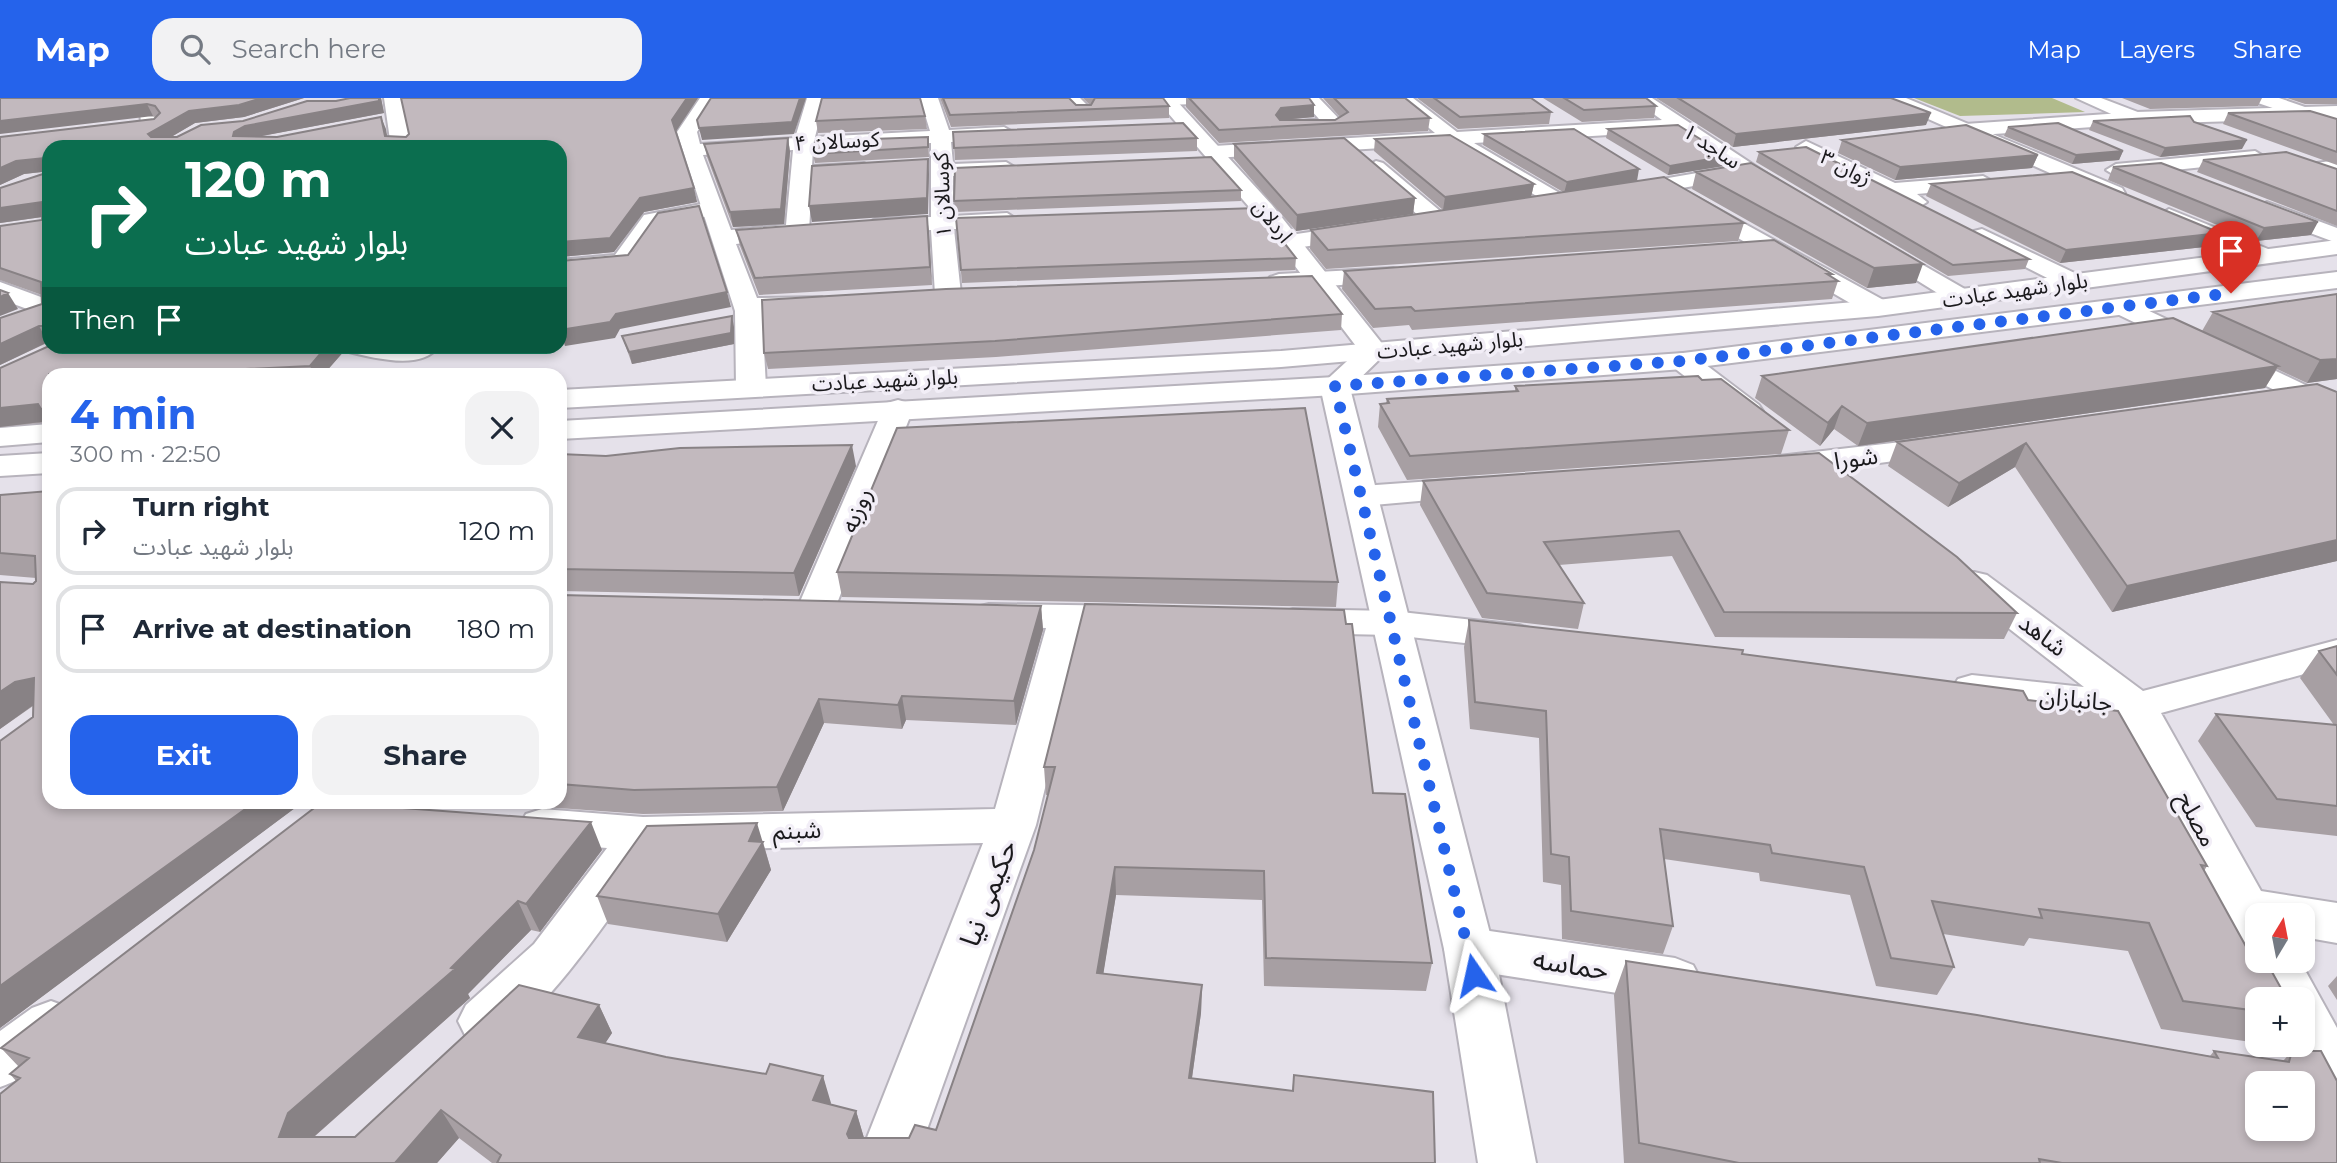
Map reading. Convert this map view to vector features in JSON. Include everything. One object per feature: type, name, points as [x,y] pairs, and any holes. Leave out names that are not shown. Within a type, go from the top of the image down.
[{"type":"street","points":[[393,98],[398,119],[397,140]]},
{"type":"street","points":[[709,98],[687,132],[696,173],[723,238],[751,387]]},
{"type":"street","points":[[797,231],[804,142],[816,98]]},
{"type":"street","name":"کوسالان ۱","points":[[929,98],[939,127],[944,167],[942,222],[948,293]]},
{"type":"street","points":[[1162,108],[1222,98]]},
{"type":"street","points":[[1265,128],[1334,124],[1309,98]]},
{"type":"street","points":[[1402,98],[1454,139],[1560,203]]},
{"type":"street","name":"ساجد ۱","points":[[1640,98],[1729,156],[1752,162]]},
{"type":"street","points":[[1890,98],[2130,200]]},
{"type":"street","points":[[2085,98],[2136,118]]},
{"type":"street","points":[[2261,98],[2337,124]]},
{"type":"street","points":[[1063,105],[1085,124],[1109,110]]},
{"type":"street","name":"اردلان","points":[[1162,108],[1192,129],[1210,157],[1264,210],[1374,351]]},
{"type":"street","points":[[128,110],[158,114]]},
{"type":"street","points":[[1547,111],[1611,152]]},
{"type":"street","points":[[1925,134],[2136,118],[2337,112]]},
{"type":"street","points":[[99,129],[158,114]]},
{"type":"street","points":[[121,140],[158,114]]},
{"type":"street","points":[[939,127],[1004,115]]},
{"type":"street","points":[[373,124],[398,119]]},
{"type":"street","points":[[2199,124],[2281,155],[2327,167],[2337,175]]},
{"type":"street","points":[[1210,157],[1350,145],[1680,125]]},
{"type":"street","points":[[939,127],[1023,132]]},
{"type":"street","name":"کوسالان ۴","points":[[691,150],[804,142],[939,127]]},
{"type":"street","points":[[1192,129],[1223,130]]},
{"type":"street","points":[[2066,130],[2196,181]]},
{"type":"street","points":[[1780,150],[1845,142]]},
{"type":"street","points":[[1350,145],[1438,221]]},
{"type":"street","name":"ژوان ۳","points":[[1806,147],[1940,215]]},
{"type":"street","points":[[2029,178],[2281,155]]},
{"type":"street","points":[[1519,209],[1663,186],[1752,162],[1782,188]]},
{"type":"street","points":[[918,166],[1026,167]]},
{"type":"street","points":[[803,173],[879,168]]},
{"type":"street","points":[[1642,172],[1878,308]]},
{"type":"street","points":[[1892,190],[2001,180]]},
{"type":"street","points":[[2247,201],[2337,236]]},
{"type":"street","points":[[567,266],[623,262],[652,220],[712,209]]},
{"type":"street","points":[[1236,211],[1264,210]]},
{"type":"street","points":[[2155,210],[2264,256]]},
{"type":"street","points":[[1411,225],[1465,217]]},
{"type":"street","points":[[850,228],[1032,220]]},
{"type":"street","points":[[1965,227],[2074,282]]},
{"type":"street","points":[[1290,242],[1384,229]]},
{"type":"street","points":[[723,238],[823,230]]},
{"type":"street","points":[[1859,235],[1961,297]]},
{"type":"street","name":"بلوار شهید عبادت","points":[[567,399],[1281,359],[1878,308],[2337,247]]},
{"type":"street","points":[[1732,251],[1773,248]]},
{"type":"street","points":[[1251,283],[1416,274]]},
{"type":"street","name":"بلوار شهید عبادت","points":[[567,430],[1335,386],[1683,361],[2337,280]]},
{"type":"street","points":[[0,290],[42,306]]},
{"type":"street","points":[[921,295],[975,293]]},
{"type":"street","points":[[739,313],[840,300]]},
{"type":"street","points":[[2124,307],[2337,411]]},
{"type":"street","points":[[12,322],[42,311]]},
{"type":"street","points":[[1374,351],[1335,386],[1469,949],[1507,1163]]},
{"type":"street","points":[[1683,361],[1849,489]]},
{"type":"street","points":[[2251,403],[2337,390]]},
{"type":"street","name":"روزبه","points":[[815,611],[898,409]]},
{"type":"street","points":[[0,437],[42,434]]},
{"type":"street","name":"شورا","points":[[1747,469],[1816,464],[1979,441]]},
{"type":"street","points":[[0,466],[42,463]]},
{"type":"street","points":[[1362,496],[1499,486]]},
{"type":"street","name":"شاهد","points":[[1949,564],[2137,706]]},
{"type":"street","points":[[775,610],[855,612]]},
{"type":"street","points":[[948,614],[1176,619]]},
{"type":"street","name":"حکیمی نیا","points":[[886,1163],[1013,825],[1068,617]]},
{"type":"street","points":[[1257,621],[1392,623],[1558,642]]},
{"type":"street","name":"جانبازان","points":[[1930,683],[2137,706],[2337,652]]},
{"type":"street","name":"مصلح","points":[[2137,706],[2255,903]]},
{"type":"street","name":"شبنم","points":[[507,823],[643,834],[1013,825]]},
{"type":"street","points":[[452,1052],[552,959],[643,834]]},
{"type":"street","points":[[2315,919],[2337,923]]},
{"type":"street","name":"حماسه","points":[[1469,949],[1717,987]]},
{"type":"street","points":[[0,1063],[88,995]]},
{"type":"street","points":[[2315,1040],[2337,1081]]},
{"type":"street","points":[[2315,1078],[2337,1081]]},
{"type":"green space","points":[[1914,98],[2052,98],[2085,112],[1960,116]]},
{"type":"building","points":[[0,98],[262,98],[239,105],[189,111],[148,134],[151,137],[177,137],[201,125],[243,121],[307,101],[379,98],[379,101],[245,126],[234,132],[233,136],[277,137],[381,117],[385,136],[406,137],[409,134],[401,98],[687,98],[672,120],[694,188],[640,198],[610,238],[567,241],[567,140],[42,140],[42,158],[16,161],[0,168],[0,137],[154,119],[160,113],[155,106],[147,104],[0,121]]},
{"type":"building","points":[[711,98],[800,98],[792,122],[699,128],[697,120]]},
{"type":"building","points":[[822,98],[920,98],[925,116],[816,121]]},
{"type":"building","points":[[943,98],[1069,98],[1076,105],[1091,105],[1095,98],[1163,98],[1169,106],[950,115]]},
{"type":"building","points":[[1189,98],[1309,98],[1314,105],[1281,108],[1276,115],[1280,120],[1335,120],[1348,112],[1334,98],[1405,98],[1430,118],[1219,130]]},
{"type":"building","points":[[1434,98],[1531,98],[1551,112],[1460,117]]},
{"type":"building","points":[[1564,98],[1646,98],[1656,106],[1584,110]]},
{"type":"building","points":[[1678,98],[1891,98],[1931,113],[1736,134]]},
{"type":"building","points":[[2310,111],[2337,119],[2337,152],[2228,113]]},
{"type":"building","points":[[2190,116],[2194,122],[2247,140],[2165,148],[2093,121]]},
{"type":"building","points":[[1183,123],[1197,138],[954,148],[953,132]]},
{"type":"building","points":[[2058,123],[2123,151],[2076,155],[2008,127]]},
{"type":"building","points":[[1678,125],[1727,156],[1670,166],[1608,129]]},
{"type":"building","points":[[1966,125],[2038,155],[1900,167],[1842,140]]},
{"type":"building","points":[[1574,129],[1639,169],[1567,182],[1484,134]]},
{"type":"building","points":[[1450,135],[1534,184],[1445,197],[1375,139]]},
{"type":"building","points":[[928,137],[928,147],[813,154],[815,141]]},
{"type":"building","points":[[788,138],[781,209],[730,212],[704,144]]},
{"type":"building","points":[[1344,138],[1415,198],[1297,215],[1234,144]]},
{"type":"building","points":[[1806,147],[2029,259],[1953,265],[1759,152]]},
{"type":"building","points":[[2286,152],[2337,169],[2337,211],[2203,160]]},
{"type":"building","points":[[1211,157],[1241,190],[954,201],[955,168]]},
{"type":"building","points":[[928,159],[927,198],[809,206],[812,166]]},
{"type":"building","points":[[1751,163],[1923,264],[1874,268],[1696,172]]},
{"type":"building","points":[[2161,163],[2318,222],[2264,228],[2113,167]]},
{"type":"building","points":[[2072,172],[2220,233],[2066,250],[1931,184]]},
{"type":"building","points":[[42,174],[42,202],[0,208],[0,188]]},
{"type":"building","points":[[1664,177],[1744,223],[1328,250],[1311,230]]},
{"type":"building","points":[[699,206],[727,292],[616,314],[610,322],[567,329],[567,260],[628,255],[658,213]]},
{"type":"building","points":[[1257,208],[1296,258],[961,270],[956,218]]},
{"type":"building","points":[[927,216],[930,267],[755,278],[736,230]]},
{"type":"building","points":[[42,220],[42,304],[41,282],[0,268],[0,226]]},
{"type":"building","points":[[1774,240],[1832,274],[1827,274],[1838,281],[1415,311],[1411,307],[1375,309],[1344,271]]},
{"type":"building","points":[[1312,276],[1342,314],[995,341],[764,353],[762,300],[946,289]]},
{"type":"building","points":[[2337,294],[2337,359],[2320,360],[2213,312]]},
{"type":"building","points":[[42,304],[42,326],[0,344],[0,318]]},
{"type":"building","points":[[732,316],[731,333],[629,352],[622,336]]},
{"type":"building","points":[[2173,318],[2278,366],[1867,423],[1842,406],[1828,423],[1762,376]]},
{"type":"building","points":[[42,349],[42,354],[320,354],[310,366],[42,368],[41,409],[38,404],[0,408],[0,368]]},
{"type":"building","points":[[1698,376],[1702,380],[1721,379],[1789,430],[1410,456],[1380,404],[1389,403],[1387,399],[1518,391],[1515,386]]},
{"type":"building","points":[[2317,384],[2337,392],[2337,540],[2127,586],[2026,443],[1959,483],[1897,442]]},
{"type":"building","points":[[1305,408],[1338,582],[837,572],[897,428]]},
{"type":"building","points":[[852,445],[794,573],[567,569],[567,454],[606,456],[680,448]]},
{"type":"building","points":[[1819,453],[1957,557],[2017,613],[1724,612],[1679,531],[1544,542],[1584,603],[1487,593],[1423,481]]},
{"type":"building","points":[[42,492],[42,809],[245,809],[0,986],[0,741],[33,717],[34,678],[15,682],[0,692],[0,582],[33,584],[36,581],[35,556],[0,553],[0,495]]},
{"type":"building","points":[[567,595],[1041,606],[1014,701],[902,696],[898,705],[819,699],[777,787],[634,790],[567,785]]},
{"type":"building","points":[[1085,604],[1344,610],[1346,624],[1352,624],[1373,793],[1405,794],[1432,963],[1266,958],[1264,871],[1115,867],[1097,973],[1202,985],[1189,1078],[1293,1091],[1294,1075],[1433,1092],[1435,1163],[497,1163],[501,1155],[441,1110],[395,1163],[0,1163],[0,1094],[20,1078],[10,1074],[29,1058],[1,1048],[313,809],[416,809],[591,822],[526,904],[518,901],[451,968],[455,969],[288,1113],[279,1137],[355,1137],[519,985],[599,1005],[578,1037],[666,1057],[766,1074],[770,1064],[823,1076],[813,1100],[856,1111],[847,1134],[849,1138],[909,1138],[915,1125],[936,1130],[1034,850],[1055,767],[1044,767]]},
{"type":"building","points":[[1469,620],[1743,650],[1742,654],[2023,691],[2028,700],[2118,711],[2207,866],[2201,865],[2245,945],[2245,973],[2273,973],[2280,987],[2245,987],[2245,1009],[2183,1001],[2149,923],[2039,909],[2042,918],[1932,901],[1954,967],[1891,958],[1864,867],[1772,853],[1770,845],[1660,829],[1673,926],[1571,911],[1569,857],[1551,854],[1546,711],[1475,702]]},
{"type":"building","points":[[2337,646],[2337,675],[2319,651]]},
{"type":"building","points":[[2216,714],[2337,725],[2337,806],[2277,799]]},
{"type":"building","points":[[757,823],[749,841],[763,842],[718,914],[597,896],[647,826]]},
{"type":"building","points":[[1626,961],[1977,1015],[2218,1058],[2214,1051],[2289,1062],[2290,1057],[2315,1057],[2315,1051],[2321,1051],[2337,1081],[2337,1163],[2062,1163],[2039,1159],[2040,1163],[1739,1163],[1639,1143]]},
{"type":"route","points":[[1474,975],[1335,386],[1683,361],[2231,293]]}]
